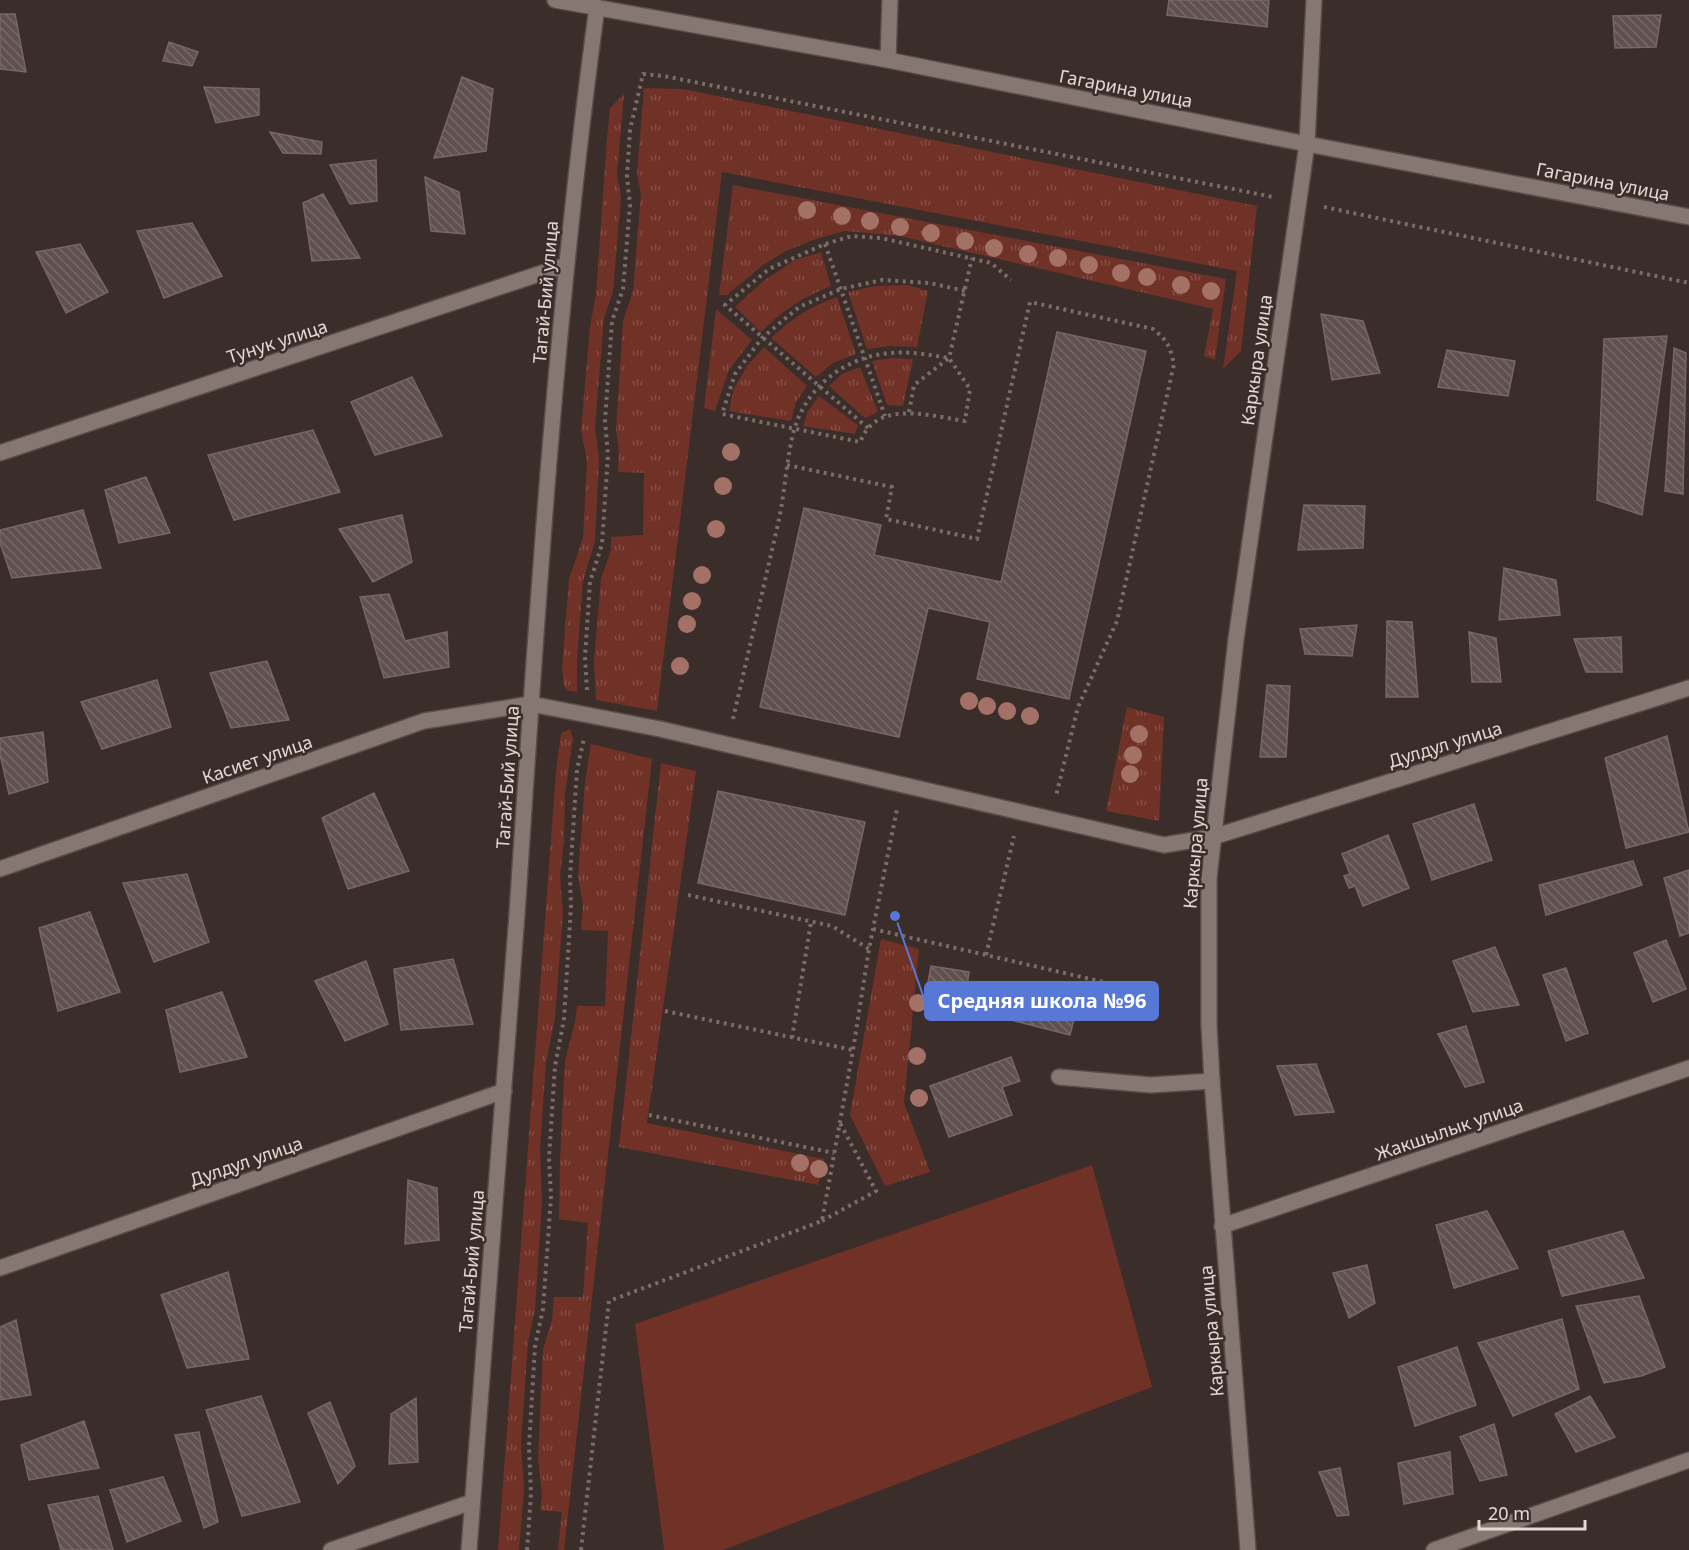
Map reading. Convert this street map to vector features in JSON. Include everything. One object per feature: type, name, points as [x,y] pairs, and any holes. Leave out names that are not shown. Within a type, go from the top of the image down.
[{"type":"street","name":"Гагарина улица","points":[[555,0],[888,60],[1307,144],[1689,217]]},
{"type":"street","points":[[888,60],[890,0]]},
{"type":"street","name":"Каркыра улица","points":[[1248,1550],[1212,1081],[1209,1025],[1209,878],[1236,639],[1307,144],[1314,0]]},
{"type":"street","name":"Тагай-Бий улица","points":[[469,1550],[531,704],[566,265],[597,7]]},
{"type":"street","name":"Тунук улица","points":[[0,453],[566,265]]},
{"type":"street","name":"Дулдул улица","points":[[902,785],[1164,845],[1213,837],[1689,688]]},
{"type":"street","name":"Касиет улица","points":[[0,869],[424,721],[531,704],[660,729],[902,785]]},
{"type":"street","name":"Жакшылык улица","points":[[1222,1226],[1689,1068]]},
{"type":"street","points":[[1059,1077],[1151,1085],[1212,1081]]},
{"type":"street","name":"Дулдул улица","points":[[0,1268],[504,1091]]},
{"type":"street","points":[[1434,1550],[1689,1461]]},
{"type":"street","points":[[331,1550],[472,1502]]},
{"type":"path","points":[[527,1550],[531,1494],[529,1448],[535,1346],[543,1309],[551,1197],[549,1158],[555,1066],[564,1019],[577,770],[588,715],[585,657],[590,582],[602,544],[608,455],[605,421],[612,321],[623,289],[630,205],[627,176],[630,130],[643,74],[664,76],[1298,202],[1689,283]]},
{"type":"path","points":[[868,428],[725,305],[769,268],[825,244],[852,236],[880,238],[991,263],[1011,280]]},
{"type":"path","points":[[825,244],[885,416]]},
{"type":"path","points":[[909,412],[914,385],[949,358],[972,258]]},
{"type":"path","points":[[733,721],[784,497],[787,465],[795,429],[804,405],[818,386],[840,369],[864,357],[891,352],[949,358],[970,389],[964,421],[909,412],[885,416],[868,428],[860,442],[795,429],[722,414],[735,374],[762,338],[799,307],[841,289],[882,280],[930,283],[964,291]]},
{"type":"path","points":[[787,465],[892,487],[886,519],[977,539],[1030,302],[1153,329],[1164,338],[1171,350],[1174,364],[1117,621],[1078,707],[1056,796],[1046,794]]},
{"type":"path","points":[[822,1221],[869,949],[902,785]]},
{"type":"path","points":[[986,955],[1020,812]]},
{"type":"path","points":[[688,895],[832,926],[869,949]]},
{"type":"path","points":[[792,1038],[811,922]]},
{"type":"path","points":[[873,929],[1125,987]]},
{"type":"path","points":[[665,1011],[853,1050]]},
{"type":"path","points":[[649,1114],[834,1153]]},
{"type":"path","points":[[581,1550],[609,1301],[822,1221],[876,1191],[840,1122]]},
{"type":"green space","points":[[644,88],[683,89],[1257,206],[1241,351],[1223,369],[1237,271],[722,172],[657,711],[596,700],[594,661],[601,579],[611,550],[611,537],[643,535],[644,473],[618,472],[619,452],[616,429],[623,321],[633,291],[641,194],[637,173]]},
{"type":"green space","points":[[624,94],[617,175],[621,197],[613,292],[604,318],[595,427],[599,458],[595,541],[583,581],[577,692],[569,691],[564,686],[562,668],[569,579],[583,538],[587,461],[581,430],[590,327],[596,294],[610,108]]},
{"type":"green space","points":[[733,185],[1226,279],[1215,360],[1204,356],[1213,309],[900,236],[845,231],[816,239],[786,251],[763,265],[727,295],[719,295]]},
{"type":"green space","points":[[821,252],[831,286],[794,305],[761,332],[735,307],[762,282],[795,260]]},
{"type":"green space","points":[[908,285],[928,291],[917,347],[891,346],[867,349],[848,292],[876,286]]},
{"type":"green space","points":[[837,297],[856,354],[833,363],[816,377],[771,338],[802,314]]},
{"type":"green space","points":[[716,309],[752,340],[729,370],[715,411],[704,408]]},
{"type":"green space","points":[[764,347],[807,386],[796,402],[791,421],[729,411],[734,388],[747,366]]},
{"type":"green space","points":[[892,358],[913,359],[903,406],[887,405],[872,361]]},
{"type":"green space","points":[[860,367],[878,412],[865,418],[829,386],[842,374]]},
{"type":"green space","points":[[819,396],[858,425],[855,434],[803,426],[808,411]]},
{"type":"green space","points":[[1127,707],[1164,717],[1159,821],[1106,811]]},
{"type":"green space","points":[[570,729],[573,738],[565,794],[564,841],[560,876],[563,912],[555,1018],[546,1062],[540,1149],[542,1201],[535,1310],[528,1342],[521,1443],[524,1490],[519,1550],[498,1550],[556,772],[561,733]]},
{"type":"green space","points":[[591,744],[652,759],[564,1550],[558,1550],[562,1512],[540,1510],[542,1496],[538,1458],[543,1349],[552,1320],[554,1297],[583,1297],[588,1223],[559,1219],[565,1061],[577,1006],[605,1006],[608,931],[581,930],[583,905],[578,876],[585,782]]},
{"type":"green space","points":[[661,763],[696,771],[647,1123],[824,1159],[818,1185],[619,1147]]},
{"type":"green space","points":[[881,939],[919,949],[904,1103],[930,1172],[885,1186],[850,1115]]},
{"type":"green space","points":[[1092,1165],[1152,1387],[723,1550],[664,1550],[635,1324]]},
{"type":"building","points":[[1169,0],[1269,0],[1267,27],[1167,15]]},
{"type":"building","points":[[0,14],[15,14],[26,72],[0,69]]},
{"type":"building","points":[[1661,15],[1656,47],[1615,48],[1613,16]]},
{"type":"building","points":[[169,42],[198,52],[192,66],[163,61]]},
{"type":"building","points":[[462,77],[493,89],[486,151],[434,158]]},
{"type":"building","points":[[204,87],[259,89],[259,115],[216,123]]},
{"type":"building","points":[[270,132],[322,142],[321,154],[283,153]]},
{"type":"building","points":[[376,160],[377,201],[350,204],[330,165]]},
{"type":"building","points":[[425,177],[459,192],[465,234],[431,231]]},
{"type":"building","points":[[323,194],[360,258],[312,261],[303,203]]},
{"type":"building","points":[[192,223],[222,276],[164,298],[137,231]]},
{"type":"building","points":[[80,244],[108,292],[66,313],[36,252]]},
{"type":"building","points":[[1321,314],[1363,321],[1380,373],[1332,380]]},
{"type":"building","points":[[1057,332],[1146,351],[1069,699],[977,679],[990,622],[928,608],[899,737],[760,707],[804,508],[881,525],[874,555],[1001,582]]},
{"type":"building","points":[[1667,336],[1642,515],[1597,500],[1604,339]]},
{"type":"building","points":[[1674,348],[1686,353],[1683,494],[1665,491]]},
{"type":"building","points":[[1447,350],[1515,361],[1508,396],[1438,387]]},
{"type":"building","points":[[412,377],[442,436],[375,455],[351,402]]},
{"type":"building","points":[[313,430],[340,492],[234,520],[208,455]]},
{"type":"building","points":[[146,477],[170,533],[119,543],[105,490]]},
{"type":"building","points":[[1304,505],[1365,506],[1363,548],[1298,550]]},
{"type":"building","points":[[83,510],[101,568],[12,578],[0,543],[0,530]]},
{"type":"building","points":[[402,515],[412,562],[373,582],[339,529]]},
{"type":"building","points":[[1504,568],[1556,580],[1560,615],[1499,620]]},
{"type":"building","points":[[389,594],[405,641],[447,632],[449,667],[384,678],[360,597]]},
{"type":"building","points":[[1387,621],[1412,622],[1418,697],[1386,697]]},
{"type":"building","points":[[1357,625],[1352,656],[1305,654],[1300,629]]},
{"type":"building","points":[[1469,632],[1496,638],[1501,682],[1472,682]]},
{"type":"building","points":[[1621,637],[1622,672],[1586,672],[1574,639]]},
{"type":"building","points":[[267,661],[289,720],[231,728],[210,673]]},
{"type":"building","points":[[157,680],[171,727],[102,749],[81,702]]},
{"type":"building","points":[[1267,685],[1290,686],[1286,757],[1260,757]]},
{"type":"building","points":[[43,732],[48,782],[9,794],[0,754],[0,738]]},
{"type":"building","points":[[1667,736],[1689,832],[1626,848],[1605,758]]},
{"type":"building","points":[[718,791],[865,822],[845,915],[698,883]]},
{"type":"building","points":[[374,793],[409,871],[348,889],[322,818]]},
{"type":"building","points":[[1474,804],[1492,860],[1432,880],[1413,824]]},
{"type":"building","points":[[1388,835],[1409,888],[1363,906],[1355,886],[1349,888],[1344,876],[1350,874],[1342,854]]},
{"type":"building","points":[[1633,861],[1642,885],[1546,915],[1539,885]]},
{"type":"building","points":[[1689,870],[1689,933],[1680,936],[1664,878]]},
{"type":"building","points":[[187,874],[209,942],[154,962],[123,883]]},
{"type":"building","points":[[90,912],[120,992],[58,1011],[39,928]]},
{"type":"building","points":[[1666,940],[1686,989],[1653,1002],[1634,953]]},
{"type":"building","points":[[1495,947],[1519,1005],[1473,1012],[1453,961]]},
{"type":"building","points":[[453,959],[473,1024],[401,1030],[394,969]]},
{"type":"building","points":[[366,961],[388,1024],[345,1041],[315,981]]},
{"type":"building","points":[[931,966],[969,972],[965,1000],[926,993]]},
{"type":"building","points":[[1566,968],[1588,1033],[1566,1041],[1543,975]]},
{"type":"building","points":[[1003,984],[1078,1003],[1070,1035],[995,1016]]},
{"type":"building","points":[[222,992],[247,1057],[180,1072],[166,1010]]},
{"type":"building","points":[[1466,1026],[1484,1082],[1465,1087],[1438,1034]]},
{"type":"building","points":[[1011,1057],[1020,1081],[1002,1087],[1012,1115],[949,1137],[930,1086]]},
{"type":"building","points":[[1316,1064],[1334,1112],[1295,1115],[1277,1066]]},
{"type":"building","points":[[408,1180],[437,1188],[439,1240],[405,1244]]},
{"type":"building","points":[[1487,1211],[1518,1268],[1454,1288],[1436,1225]]},
{"type":"building","points":[[1623,1231],[1644,1278],[1562,1296],[1548,1251]]},
{"type":"building","points":[[1367,1265],[1375,1303],[1349,1318],[1333,1273]]},
{"type":"building","points":[[228,1272],[249,1359],[187,1368],[161,1295]]},
{"type":"building","points":[[1639,1296],[1665,1367],[1641,1376],[1604,1383],[1576,1306]]},
{"type":"building","points":[[1562,1319],[1579,1389],[1513,1416],[1478,1343]]},
{"type":"building","points":[[16,1320],[31,1395],[0,1400],[0,1327]]},
{"type":"building","points":[[1457,1347],[1476,1405],[1415,1426],[1398,1367]]},
{"type":"building","points":[[261,1396],[300,1502],[242,1516],[206,1410]]},
{"type":"building","points":[[1590,1396],[1615,1437],[1576,1452],[1555,1414]]},
{"type":"building","points":[[416,1398],[418,1462],[389,1464],[391,1414]]},
{"type":"building","points":[[330,1402],[355,1466],[338,1484],[308,1413]]},
{"type":"building","points":[[84,1421],[99,1468],[29,1480],[21,1445]]},
{"type":"building","points":[[1494,1424],[1507,1475],[1480,1481],[1460,1437]]},
{"type":"building","points":[[199,1432],[218,1522],[204,1528],[175,1435]]},
{"type":"building","points":[[1450,1452],[1453,1494],[1404,1504],[1398,1463]]},
{"type":"building","points":[[1340,1468],[1349,1515],[1337,1516],[1319,1472]]},
{"type":"building","points":[[163,1477],[181,1521],[127,1542],[110,1490]]},
{"type":"building","points":[[98,1496],[113,1550],[61,1550],[48,1505]]},
{"type":"place","name":"Средняя школа №96","points":[[895,916]]}]
